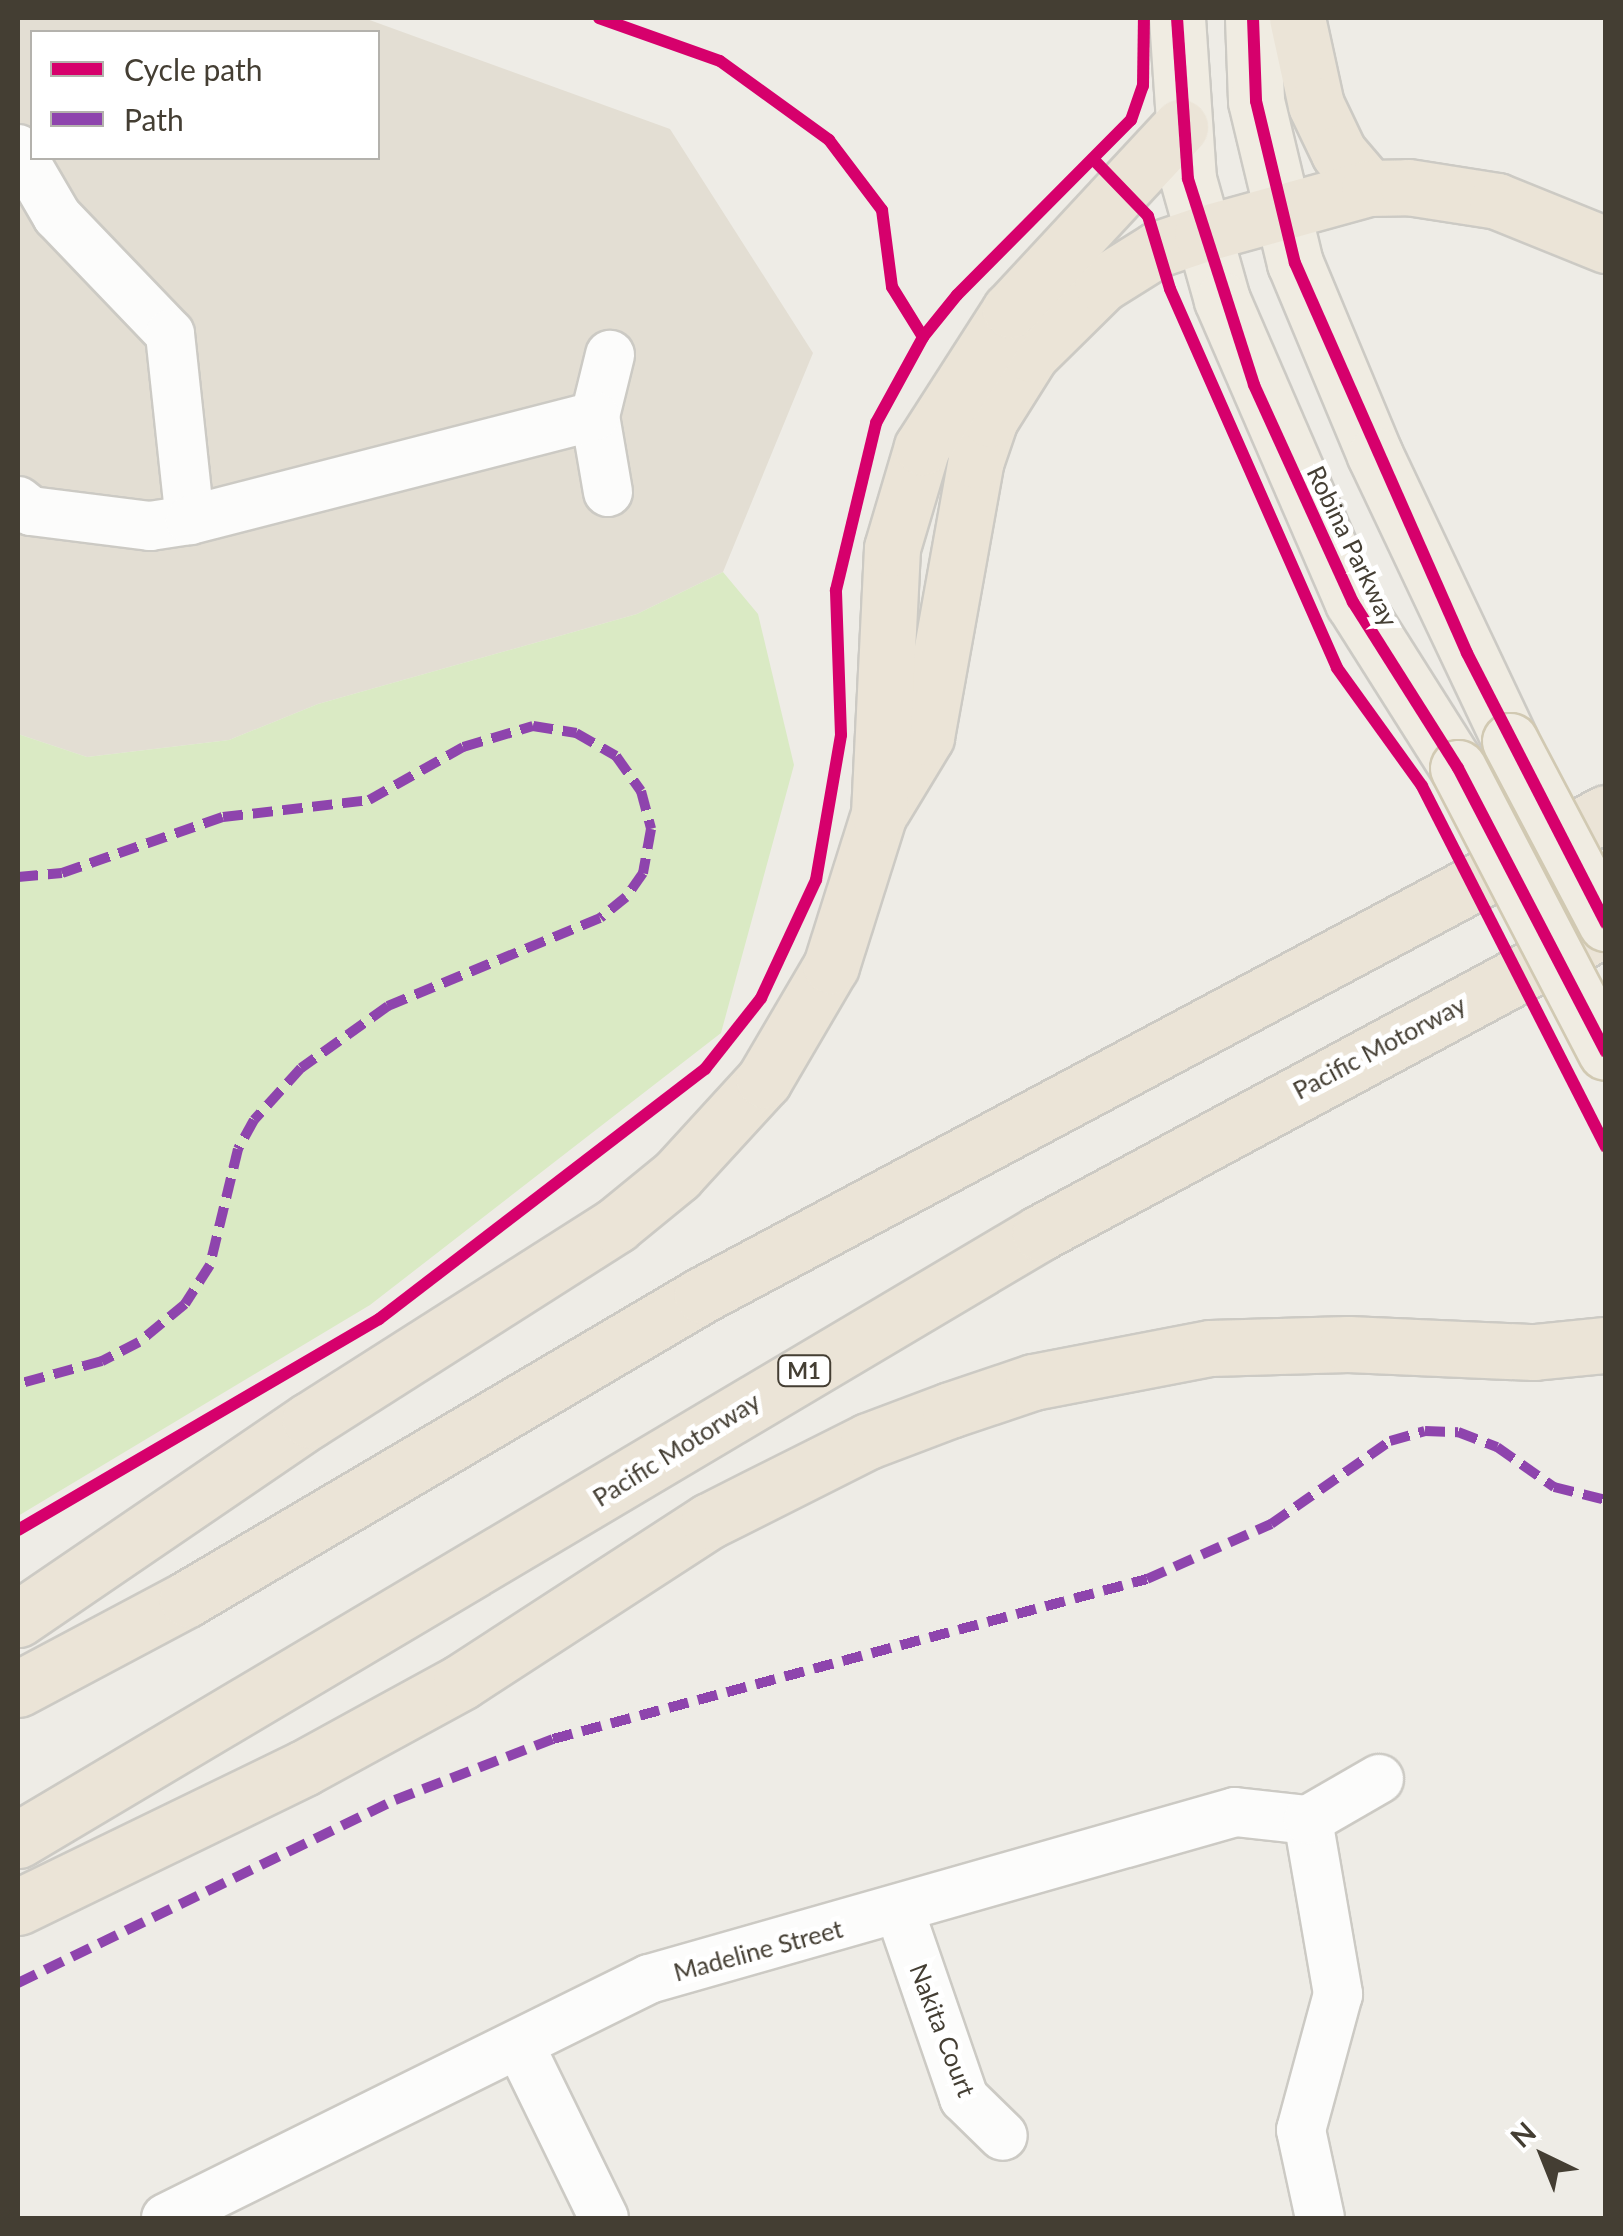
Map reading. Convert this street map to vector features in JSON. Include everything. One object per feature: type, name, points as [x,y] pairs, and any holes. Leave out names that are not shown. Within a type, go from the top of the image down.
[{"type":"highway","points":[[1301,40],[1328,134],[1370,188]]},
{"type":"highway","points":[[879,814],[892,548],[922,448],[966,368],[1010,310],[1180,128]]},
{"type":"highway","points":[[18,1620],[310,1420],[616,1224],[677,1175],[764,1080],[830,966],[879,814],[926,737],[976,460],[1008,386],[1054,326],[1102,284],[1158,250],[1202,234],[1278,209],[1370,188],[1408,187],[1497,201],[1606,245]]},
{"type":"highway","points":[[18,1689],[187,1599],[702,1295],[1606,813]]},
{"type":"highway","name":"Pacific Motorway","points":[[18,1840],[1040,1233],[1606,925]]},
{"type":"highway","points":[[18,1907],[304,1768],[461,1682],[644,1561],[772,1488],[950,1410],[1033,1382],[1210,1348],[1348,1344],[1534,1352],[1606,1345]]},
{"type":"main road","name":"Robina Parkway","points":[[1177,31],[1180,128],[1202,234],[1254,385],[1353,602],[1458,768],[1606,1052]]},
{"type":"main road","points":[[1252,36],[1278,209],[1375,455],[1510,741],[1606,925]]},
{"type":"street","points":[[18,149],[56,216],[170,334],[190,520]]},
{"type":"street","points":[[608,492],[594,416],[610,355]]},
{"type":"street","points":[[18,501],[31,511],[150,526],[190,520],[594,416]]},
{"type":"street","points":[[1320,2218],[1301,2130],[1338,1994],[1308,1820],[1379,1779]]},
{"type":"street","name":"Madeline Street","points":[[166,2218],[521,2048],[649,1979],[900,1912],[1235,1812],[1308,1820]]},
{"type":"street","name":"Nakita Court","points":[[900,1912],[964,2098],[1003,2136]]},
{"type":"street","points":[[521,2048],[604,2218]]},
{"type":"shaded area","points":[[18,18],[364,18],[670,129],[813,353],[723,572],[637,614],[318,704],[229,740],[87,757],[18,734]]},
{"type":"green space","points":[[723,572],[758,614],[794,765],[721,1033],[370,1305],[18,1516],[18,734],[87,757],[229,740],[318,704],[637,614]]},
{"type":"marked path","points":[[18,877],[62,873],[223,817],[369,800],[463,747],[533,726],[576,733],[616,756],[641,791],[651,829],[643,873],[626,897],[600,918],[388,1006],[301,1068],[254,1120],[238,1149],[210,1265],[185,1304],[139,1342],[102,1361],[18,1384]]},
{"type":"marked path","points":[[18,1983],[395,1800],[553,1739],[1147,1579],[1271,1524],[1390,1441],[1425,1431],[1458,1432],[1497,1447],[1554,1487],[1606,1500]]},
{"type":"cycle path","points":[[599,18],[720,61],[829,140],[882,210],[892,287],[923,337]]},
{"type":"cycle path","points":[[18,1530],[379,1319],[705,1069],[761,998],[816,880],[841,735],[836,590],[876,423],[923,337],[957,295],[1131,120],[1143,86],[1144,18]]},
{"type":"cycle path","points":[[1177,18],[1188,179],[1254,385],[1353,602],[1458,768],[1606,1052]]},
{"type":"cycle path","points":[[1253,18],[1256,101],[1295,263],[1467,653],[1606,923]]},
{"type":"cycle path","points":[[1093,159],[1148,216],[1170,289],[1337,668],[1422,786],[1606,1147]]}]
